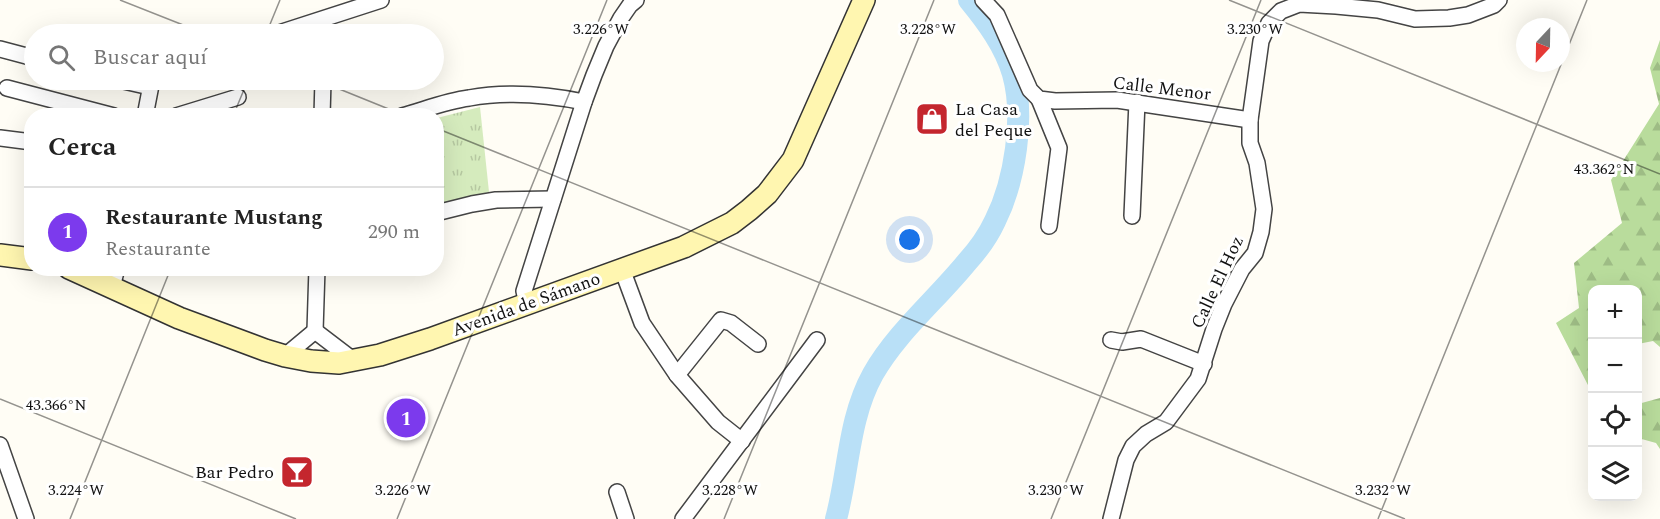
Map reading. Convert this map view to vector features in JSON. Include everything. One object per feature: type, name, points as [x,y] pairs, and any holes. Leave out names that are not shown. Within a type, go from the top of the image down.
[{"type":"street","points":[[309,24],[381,0]]},
{"type":"street","name":"Avenida de Sámano","points":[[114,278],[179,318],[285,356],[339,363],[380,355],[419,343],[684,247],[732,223],[767,194],[793,160],[864,0]]},
{"type":"street","points":[[983,0],[997,15],[1030,90],[1039,99],[1059,147],[1049,226]]},
{"type":"street","name":"Calle El Hoz","points":[[1111,519],[1126,460],[1133,447],[1146,434],[1166,422],[1198,379],[1224,304],[1242,268],[1255,253],[1264,209],[1257,163],[1250,142],[1250,120],[1261,41],[1269,23],[1281,11],[1295,3],[1378,10],[1416,19],[1468,15],[1494,5],[1499,0]]},
{"type":"street","points":[[527,304],[524,291],[584,102],[606,46],[629,2]]},
{"type":"street","points":[[326,19],[326,24]]},
{"type":"street","points":[[0,49],[24,55]]},
{"type":"street","points":[[7,88],[83,108]]},
{"type":"street","points":[[150,108],[151,90]]},
{"type":"street","points":[[322,108],[323,90]]},
{"type":"street","points":[[431,108],[468,98],[509,93],[555,96],[584,102]]},
{"type":"street","points":[[202,108],[238,97]]},
{"type":"street","name":"Calle Menor","points":[[1039,99],[1117,100],[1250,120]]},
{"type":"street","points":[[1131,216],[1137,102]]},
{"type":"street","points":[[0,138],[24,141]]},
{"type":"street","points":[[444,211],[496,200],[553,199]]},
{"type":"street","points":[[0,255],[24,258]]},
{"type":"street","points":[[622,269],[642,323],[677,375],[718,422],[742,441]]},
{"type":"street","points":[[285,356],[315,331],[317,276]]},
{"type":"street","points":[[677,375],[721,320],[731,323],[758,344]]},
{"type":"street","points":[[315,331],[353,360]]},
{"type":"street","points":[[1111,340],[1122,342],[1141,339],[1204,364]]},
{"type":"street","points":[[683,519],[818,340]]},
{"type":"street","points":[[0,445],[26,519]]},
{"type":"street","points":[[617,492],[626,519]]},
{"type":"green space","points":[[1660,40],[1660,347],[1653,341],[1642,343],[1642,285],[1588,285],[1588,385],[1556,323],[1579,308],[1574,263],[1622,223],[1611,180],[1659,104],[1650,68]]},
{"type":"green space","points":[[480,107],[489,192],[444,203],[444,116]]},
{"type":"green space","points":[[1660,398],[1660,449],[1656,443],[1642,439],[1642,403]]},
{"type":"waterway","points":[[836,519],[858,409],[873,374],[893,344],[979,248],[1002,205],[1013,168],[1018,129],[1018,109],[1013,74],[1000,44],[969,0]]},
{"type":"place","name":"La Casa del Peque","points":[[932,119]]},
{"type":"place","name":"Restaurante Mustang","points":[[406,418]]},
{"type":"place","name":"Bar Pedro","points":[[297,472]]}]
